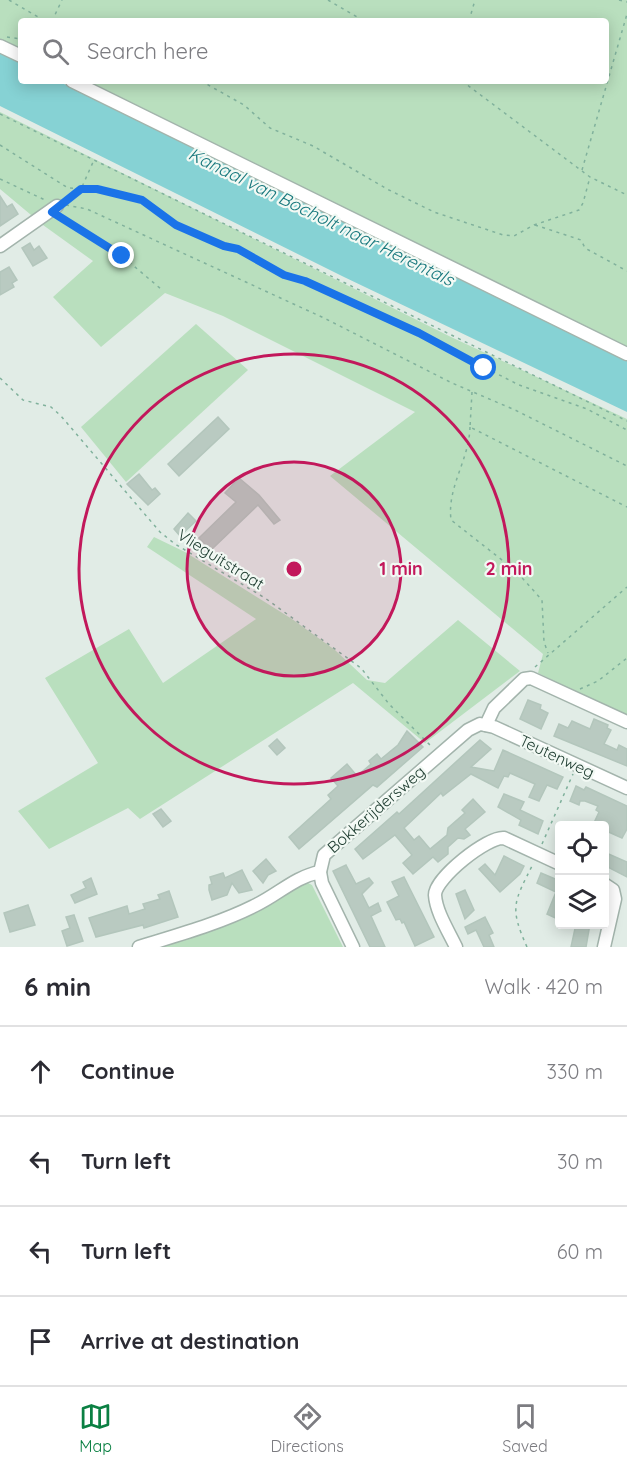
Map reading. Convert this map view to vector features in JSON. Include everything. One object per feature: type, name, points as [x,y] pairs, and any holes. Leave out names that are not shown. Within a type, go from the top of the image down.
[{"type":"street","points":[[0,46],[18,55]]},
{"type":"street","points":[[78,84],[627,354]]},
{"type":"street","points":[[0,246],[54,209]]},
{"type":"street","points":[[486,725],[494,708],[524,679],[531,678],[627,722]]},
{"type":"street","name":"Bokkerijdersweg","points":[[139,947],[237,914],[271,897],[295,879],[320,872],[324,855],[329,849],[468,730],[480,724],[486,725]]},
{"type":"street","name":"Teutenweg","points":[[486,725],[627,788]]},
{"type":"street","points":[[456,947],[436,902],[436,890],[443,878],[494,838],[504,838],[555,862]]},
{"type":"street","points":[[320,872],[325,892],[353,947]]},
{"type":"street","points":[[609,887],[613,890],[615,899],[609,925]]},
{"type":"street","points":[[604,947],[608,929]]},
{"type":"path","points":[[9,0],[40,18]]},
{"type":"path","points":[[53,18],[62,0]]},
{"type":"path","points":[[328,0],[359,18]]},
{"type":"path","points":[[470,18],[474,0]]},
{"type":"path","points":[[619,0],[627,2]]},
{"type":"path","points":[[609,77],[627,14]]},
{"type":"path","points":[[0,36],[18,39]]},
{"type":"path","points":[[206,84],[244,105],[270,128],[313,146],[354,172],[434,212],[503,235],[514,236],[534,225],[579,210],[584,203],[590,177]]},
{"type":"path","points":[[466,84],[590,177],[627,195]]},
{"type":"path","points":[[582,171],[607,84]]},
{"type":"path","points":[[0,114],[627,421]]},
{"type":"path","points":[[0,145],[68,188],[97,189],[142,200],[176,225],[224,246],[238,249],[284,275],[305,281],[419,333],[519,385],[587,409],[627,430]]},
{"type":"path","points":[[54,209],[81,189],[94,160]]},
{"type":"path","points":[[0,179],[54,209],[122,256],[161,289]]},
{"type":"path","points":[[54,209],[71,205],[114,221],[324,318],[627,466]]},
{"type":"path","points":[[534,225],[581,240],[585,248],[627,271]]},
{"type":"path","name":"Vlieguitstraat","points":[[0,378],[22,400],[51,407],[61,416],[160,532],[175,544],[265,598],[361,669],[389,704],[439,753]]},
{"type":"path","points":[[472,392],[469,444],[464,462],[453,483],[449,504],[451,520],[516,571],[542,600],[544,642],[548,653]]},
{"type":"path","points":[[470,428],[627,507]]},
{"type":"path","points":[[524,679],[548,653],[627,587]]},
{"type":"path","points":[[569,695],[598,681],[627,658]]},
{"type":"green space","points":[[0,0],[627,0],[627,349],[88,84],[609,84],[609,18],[18,18],[18,50],[0,41]]},
{"type":"green space","points":[[0,112],[451,337],[627,419],[627,717],[538,673],[543,654],[330,476],[415,412],[223,316],[165,293],[101,347],[53,297],[93,261],[43,225],[0,189]]},
{"type":"green space","points":[[196,324],[248,370],[126,482],[81,427]]},
{"type":"green space","points":[[154,537],[185,552],[292,619],[335,650],[367,680],[385,683],[458,620],[520,671],[425,743],[353,683],[140,819],[128,808],[49,849],[18,811],[98,763],[45,678],[129,629],[163,683],[256,619],[147,547]]},
{"type":"green space","points":[[302,880],[312,885],[343,947],[156,947]]},
{"type":"water","name":"Kanaal van Bocholt naar Herentals","points":[[0,52],[18,61],[18,84],[64,84],[627,361],[627,412],[344,277],[0,106]]},
{"type":"building","points":[[0,196],[7,207],[12,204],[18,214],[0,226]]},
{"type":"building","points":[[30,243],[34,250],[39,246],[47,258],[33,266],[22,248]]},
{"type":"building","points":[[9,267],[17,280],[12,283],[14,287],[0,295],[0,272]]},
{"type":"building","points":[[218,417],[229,429],[179,476],[168,464]]},
{"type":"building","points":[[139,474],[152,490],[155,488],[160,494],[148,505],[127,484]]},
{"type":"building","points":[[239,478],[259,495],[280,520],[274,524],[258,505],[211,550],[199,538],[236,502],[225,493]]},
{"type":"building","points":[[188,513],[196,521],[180,536],[174,529]]},
{"type":"building","points":[[528,700],[541,705],[540,709],[548,713],[541,729],[520,719]]},
{"type":"building","points":[[594,719],[608,725],[607,728],[611,730],[604,744],[617,750],[619,745],[627,749],[627,766],[554,736],[559,724],[568,728],[572,721],[590,729]]},
{"type":"building","points":[[407,731],[423,747],[377,787],[373,785],[299,849],[289,837],[331,799],[328,795],[338,786],[331,778],[347,764],[357,776],[371,764],[369,761],[377,754],[381,759],[398,745]]},
{"type":"building","points":[[277,739],[285,748],[277,755],[269,746]]},
{"type":"building","points":[[480,740],[491,749],[471,767],[494,771],[503,750],[563,777],[557,789],[547,785],[539,801],[529,797],[535,784],[510,773],[508,777],[504,776],[498,788],[471,774],[443,796],[441,793],[404,828],[414,840],[419,836],[430,849],[447,835],[448,828],[465,813],[462,810],[473,799],[485,812],[465,829],[470,835],[464,839],[458,838],[448,847],[448,854],[438,862],[433,857],[413,874],[403,863],[412,855],[395,835],[363,859],[355,849],[397,812],[399,814]]},
{"type":"building","points":[[576,786],[584,790],[586,787],[627,806],[627,829],[622,838],[609,832],[609,821],[595,821],[599,812],[596,810],[598,806],[585,801],[580,801],[579,805],[570,801]]},
{"type":"building","points":[[504,794],[524,802],[520,810],[543,821],[538,834],[519,825],[521,820],[498,807]]},
{"type":"building","points":[[161,809],[171,821],[163,827],[153,814]]},
{"type":"building","points":[[609,854],[627,862],[627,877],[609,868]]},
{"type":"building","points":[[504,856],[524,866],[520,874],[500,892],[479,869],[485,864],[495,875]]},
{"type":"building","points":[[266,859],[276,871],[268,875],[263,883],[253,871]]},
{"type":"building","points":[[346,865],[356,884],[369,878],[373,883],[362,894],[369,908],[378,903],[381,911],[371,916],[385,947],[370,947],[333,871]]},
{"type":"building","points":[[242,870],[252,890],[239,893],[232,883],[227,895],[212,900],[209,890],[209,885],[212,884],[210,877],[223,873],[225,878]]},
{"type":"building","points":[[541,873],[555,879],[555,892],[537,883]]},
{"type":"building","points":[[404,877],[434,937],[415,946],[404,922],[402,923],[400,919],[396,920],[387,902],[399,896],[392,882]]},
{"type":"building","points":[[91,878],[97,894],[75,903],[71,895],[86,888],[83,882]]},
{"type":"building","points":[[465,890],[474,910],[465,919],[456,894]]},
{"type":"building","points":[[169,891],[178,917],[144,928],[143,925],[96,937],[89,918],[127,906],[129,914],[145,909],[143,904],[160,899],[158,895]]},
{"type":"building","points":[[555,894],[555,918],[547,914]]},
{"type":"building","points":[[28,905],[35,925],[10,932],[4,913]]},
{"type":"building","points":[[74,915],[83,941],[67,946],[62,931],[70,928],[66,917]]},
{"type":"building","points":[[485,917],[493,933],[489,935],[494,947],[484,947],[476,930],[468,934],[465,927]]},
{"type":"building","points":[[575,929],[589,929],[586,947],[571,947]]},
{"type":"route","points":[[122,256],[52,212],[81,189],[97,189],[113,195],[142,200],[176,225],[224,246],[238,249],[284,275],[305,281],[419,333],[484,368]]}]
